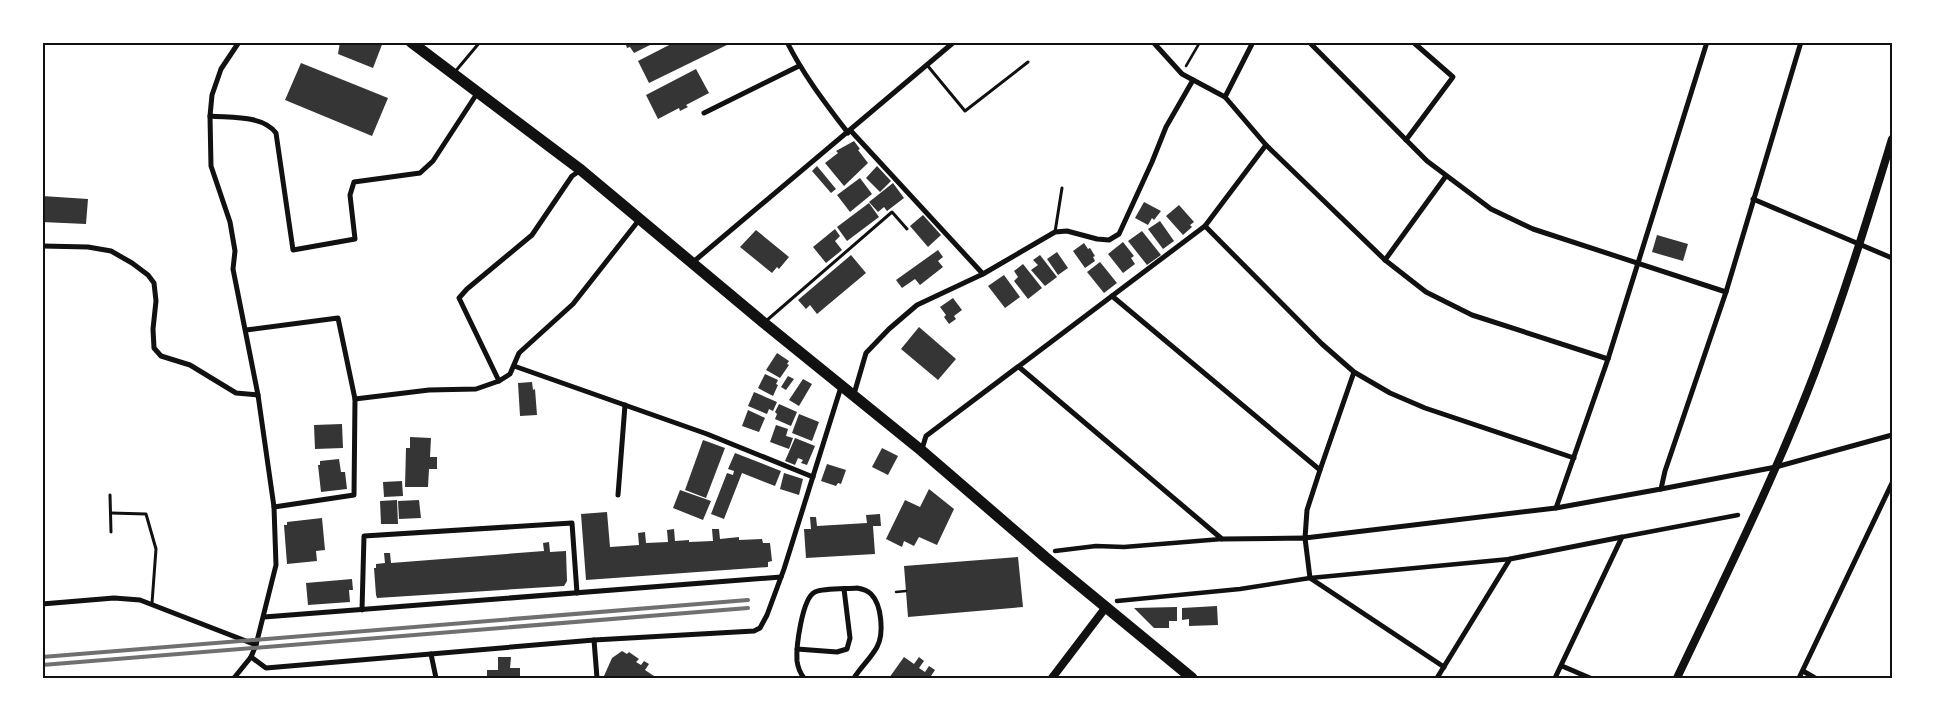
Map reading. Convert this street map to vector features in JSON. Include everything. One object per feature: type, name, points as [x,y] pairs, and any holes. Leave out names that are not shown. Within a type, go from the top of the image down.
[{"type":"highway","points":[[410,42],[581,170],[764,323],[922,451],[1192,678]]},
{"type":"street","points":[[234,678],[251,657],[256,645],[276,560],[274,507],[258,395],[234,269],[235,251],[230,222],[211,166],[210,116],[212,95],[221,69],[239,42]]},
{"type":"street","points":[[787,42],[799,66],[849,132],[983,274]]},
{"type":"street","points":[[692,263],[954,42]]},
{"type":"street","points":[[1153,42],[1182,74],[1225,97],[1266,145],[1385,260],[1426,292],[1472,315],[1608,359]]},
{"type":"street","points":[[1225,97],[1254,42]]},
{"type":"street","points":[[1406,140],[1453,77],[1412,42]]},
{"type":"street","points":[[1556,508],[1608,359],[1707,42]]},
{"type":"street","points":[[1661,489],[1665,471],[1726,292],[1801,42]]},
{"type":"street","points":[[1310,43],[1427,161],[1491,209],[1533,229],[1726,292]]},
{"type":"street","points":[[704,113],[799,66]]},
{"type":"street","points":[[853,396],[866,353],[889,329],[917,305],[983,274],[1056,232],[1067,231],[1096,239],[1108,240],[1119,234],[1166,127],[1193,80]]},
{"type":"street","points":[[210,116],[255,120],[270,125],[276,133],[293,250],[356,239],[350,196],[354,182],[420,172],[434,161],[478,92]]},
{"type":"street","points":[[1677,678],[1776,467],[1815,371],[1859,244],[1892,139]]},
{"type":"street","points":[[922,451],[926,436],[1205,226],[1266,145]]},
{"type":"street","points":[[499,381],[459,298],[467,289],[532,235],[572,176],[581,170]]},
{"type":"street","points":[[1385,260],[1446,176]]},
{"type":"street","points":[[1753,199],[1892,258]]},
{"type":"street","points":[[355,399],[429,390],[476,389],[499,381],[510,374],[519,353],[573,304],[640,219]]},
{"type":"street","points":[[1205,226],[1322,344],[1354,372],[1390,393],[1425,408],[1574,458]]},
{"type":"street","points":[[42,246],[88,247],[111,250],[137,267],[148,275],[154,283],[156,301],[153,329],[154,348],[161,356],[190,365],[236,393],[258,395]]},
{"type":"street","points":[[1112,296],[1320,470]]},
{"type":"street","points":[[246,330],[338,318],[355,399],[354,495],[274,507]]},
{"type":"street","points":[[514,366],[707,434],[814,477]]},
{"type":"street","points":[[1019,367],[1222,539]]},
{"type":"street","points":[[1354,372],[1307,510],[1305,538],[1310,578],[1444,667]]},
{"type":"street","points":[[251,657],[266,668],[594,640],[754,631],[760,628],[767,615],[781,577],[842,387]]},
{"type":"street","points":[[618,495],[626,405]]},
{"type":"street","points":[[1055,551],[1096,546],[1124,547],[1222,539],[1305,538],[1556,508],[1776,467],[1892,435]]},
{"type":"street","points":[[1799,678],[1892,483]]},
{"type":"street","points":[[1117,601],[1240,589],[1310,578],[1510,559],[1738,515]]},
{"type":"street","points":[[362,610],[364,536],[572,523],[577,593]]},
{"type":"street","points":[[1555,678],[1622,536]]},
{"type":"street","points":[[1437,678],[1510,559]]},
{"type":"street","points":[[264,617],[781,577]]},
{"type":"street","points":[[797,649],[837,652],[847,649],[850,638],[844,589]]},
{"type":"street","points":[[804,678],[799,671],[797,649],[804,609],[810,596],[816,591],[864,589],[871,594],[878,606],[881,631],[878,645],[854,678]]},
{"type":"street","points":[[42,604],[114,598],[152,603],[256,645]]},
{"type":"street","points":[[1052,678],[1106,606]]},
{"type":"street","points":[[594,640],[597,678]]},
{"type":"street","points":[[431,654],[436,678]]},
{"type":"street","points":[[1562,666],[1590,678]]},
{"type":"street","points":[[1803,671],[1815,678]]},
{"type":"lane","points":[[454,74],[480,42]]},
{"type":"lane","points":[[927,65],[965,111],[1028,62]]},
{"type":"lane","points":[[1056,232],[1062,188]]},
{"type":"lane","points":[[764,323],[892,212],[907,229]]},
{"type":"lane","points":[[110,495],[112,532]]},
{"type":"lane","points":[[111,513],[146,514],[156,549],[152,603]]},
{"type":"path","points":[[1182,74],[1200,42]]},
{"type":"path","points":[[896,592],[906,591]]},
{"type":"building","points":[[340,42],[383,42],[373,68],[338,54]]},
{"type":"building","points":[[625,42],[656,42],[634,53],[630,47],[627,48]]},
{"type":"building","points":[[675,42],[733,42],[649,83],[638,61]]},
{"type":"building","points":[[301,63],[388,98],[372,136],[285,100]]},
{"type":"building","points":[[696,69],[709,93],[686,105],[688,107],[680,111],[679,108],[658,119],[646,95]]},
{"type":"building","points":[[854,141],[868,163],[844,186],[825,163],[838,153],[836,151]]},
{"type":"building","points":[[817,166],[836,189],[831,193],[812,171]]},
{"type":"building","points":[[877,166],[891,181],[880,192],[866,178]]},
{"type":"building","points":[[860,178],[872,194],[850,212],[837,195]]},
{"type":"building","points":[[893,183],[904,198],[887,211],[884,207],[878,212],[869,202]]},
{"type":"building","points":[[42,196],[88,199],[86,224],[42,222]]},
{"type":"building","points":[[1144,202],[1161,211],[1154,220],[1152,218],[1148,225],[1135,218]]},
{"type":"building","points":[[869,203],[879,217],[847,241],[837,227]]},
{"type":"building","points":[[1179,205],[1194,222],[1190,225],[1192,227],[1183,235],[1166,216]]},
{"type":"building","points":[[923,215],[941,235],[928,247],[910,226]]},
{"type":"building","points":[[1160,221],[1174,241],[1163,249],[1148,229]]},
{"type":"building","points":[[835,229],[840,236],[835,241],[842,250],[826,263],[813,247]]},
{"type":"building","points":[[756,230],[789,257],[779,269],[777,267],[772,273],[740,247]]},
{"type":"building","points":[[1142,231],[1161,255],[1147,265],[1128,241]]},
{"type":"building","points":[[1657,235],[1688,244],[1683,261],[1652,252]]},
{"type":"building","points":[[1123,242],[1134,256],[1131,258],[1135,264],[1123,273],[1108,254]]},
{"type":"building","points":[[1084,243],[1095,256],[1093,257],[1095,261],[1085,268],[1073,251]]},
{"type":"building","points":[[938,250],[943,257],[938,261],[943,267],[920,285],[915,279],[902,288],[896,280]]},
{"type":"building","points":[[1057,252],[1068,268],[1058,275],[1047,259]]},
{"type":"building","points":[[851,255],[866,273],[817,314],[810,305],[806,309],[798,300]]},
{"type":"building","points":[[1040,255],[1057,277],[1045,286],[1031,270],[1038,265],[1033,260]]},
{"type":"building","points":[[1100,262],[1117,283],[1104,293],[1087,272]]},
{"type":"building","points":[[1023,264],[1042,288],[1028,299],[1014,281],[1018,277],[1014,271]]},
{"type":"building","points":[[1004,275],[1020,297],[1005,308],[988,286]]},
{"type":"building","points":[[953,298],[962,310],[954,316],[956,319],[949,324],[944,317],[946,315],[940,307]]},
{"type":"building","points":[[919,327],[956,359],[938,380],[901,349]]},
{"type":"building","points":[[777,353],[789,361],[787,364],[789,365],[780,378],[766,370]]},
{"type":"building","points":[[765,374],[778,380],[773,396],[758,388]]},
{"type":"building","points":[[788,376],[794,379],[786,390],[781,387]]},
{"type":"building","points":[[803,379],[812,384],[799,406],[789,400]]},
{"type":"building","points":[[532,382],[533,390],[535,389],[537,415],[520,416],[518,383]]},
{"type":"building","points":[[754,392],[777,402],[773,411],[769,409],[767,414],[748,406]]},
{"type":"building","points":[[779,404],[797,412],[791,426],[775,419],[777,414],[775,412]]},
{"type":"building","points":[[748,410],[765,418],[759,432],[742,426]]},
{"type":"building","points":[[799,414],[819,422],[812,441],[792,433]]},
{"type":"building","points":[[342,424],[343,448],[315,449],[314,425]]},
{"type":"building","points":[[776,425],[788,429],[786,436],[793,438],[789,449],[770,442]]},
{"type":"building","points":[[410,437],[431,438],[430,457],[437,457],[437,469],[429,469],[428,487],[405,487],[406,448],[410,448]]},
{"type":"building","points":[[795,438],[815,446],[807,465],[801,463],[803,460],[798,458],[795,465],[785,461]]},
{"type":"building","points":[[703,440],[725,448],[706,498],[685,490]]},
{"type":"building","points":[[882,448],[898,456],[888,475],[872,467]]},
{"type":"building","points":[[735,453],[781,471],[775,486],[742,473],[724,519],[711,514],[727,473],[733,475],[734,471],[728,469]]},
{"type":"building","points":[[339,459],[341,472],[345,472],[347,489],[321,492],[318,465],[320,465],[320,461]]},
{"type":"building","points":[[827,464],[846,470],[841,484],[838,483],[836,486],[821,481]]},
{"type":"building","points":[[784,473],[803,479],[799,495],[780,489]]},
{"type":"building","points":[[402,481],[403,496],[384,497],[383,482]]},
{"type":"building","points":[[929,489],[954,509],[937,545],[919,537],[914,546],[904,541],[902,547],[886,539],[905,500],[920,507]]},
{"type":"building","points":[[680,490],[711,501],[703,520],[673,508]]},
{"type":"building","points":[[397,500],[398,524],[381,524],[380,501]]},
{"type":"building","points":[[419,500],[421,518],[399,519],[398,501]]},
{"type":"building","points":[[607,512],[610,547],[639,545],[638,533],[645,532],[646,543],[668,542],[667,530],[674,529],[675,541],[713,541],[712,529],[719,529],[720,539],[739,537],[739,540],[762,539],[763,543],[770,543],[772,561],[768,562],[768,567],[586,580],[581,514]]},
{"type":"building","points":[[880,514],[881,526],[873,526],[875,554],[806,558],[804,529],[811,529],[810,517],[816,517],[817,526],[867,523],[866,515]]},
{"type":"building","points":[[322,518],[325,550],[316,551],[317,561],[287,564],[284,525],[287,525],[287,522]]},
{"type":"building","points":[[549,542],[550,552],[566,551],[567,581],[564,586],[377,598],[376,595],[374,568],[376,568],[376,564],[385,563],[384,553],[390,553],[391,563],[544,551],[543,543]]},
{"type":"building","points":[[1018,557],[1023,607],[908,617],[904,566]]},
{"type":"building","points":[[352,579],[353,590],[349,590],[350,602],[308,605],[306,583]]},
{"type":"building","points":[[1217,606],[1218,625],[1189,626],[1189,619],[1182,620],[1182,608]]},
{"type":"building","points":[[1177,607],[1177,621],[1169,621],[1169,628],[1154,628],[1134,608]]},
{"type":"building","points":[[622,651],[627,654],[629,652],[639,659],[636,662],[641,665],[644,661],[649,664],[645,670],[657,678],[608,678],[604,676],[612,658]]},
{"type":"building","points":[[498,657],[511,657],[510,668],[520,668],[520,678],[487,678],[487,670],[498,670]]},
{"type":"building","points":[[904,657],[914,664],[919,657],[924,661],[919,668],[925,672],[929,666],[935,670],[931,676],[935,678],[889,678]]},
{"type":"railway","points":[[42,657],[748,600]]},
{"type":"railway","points":[[42,665],[748,608]]}]
